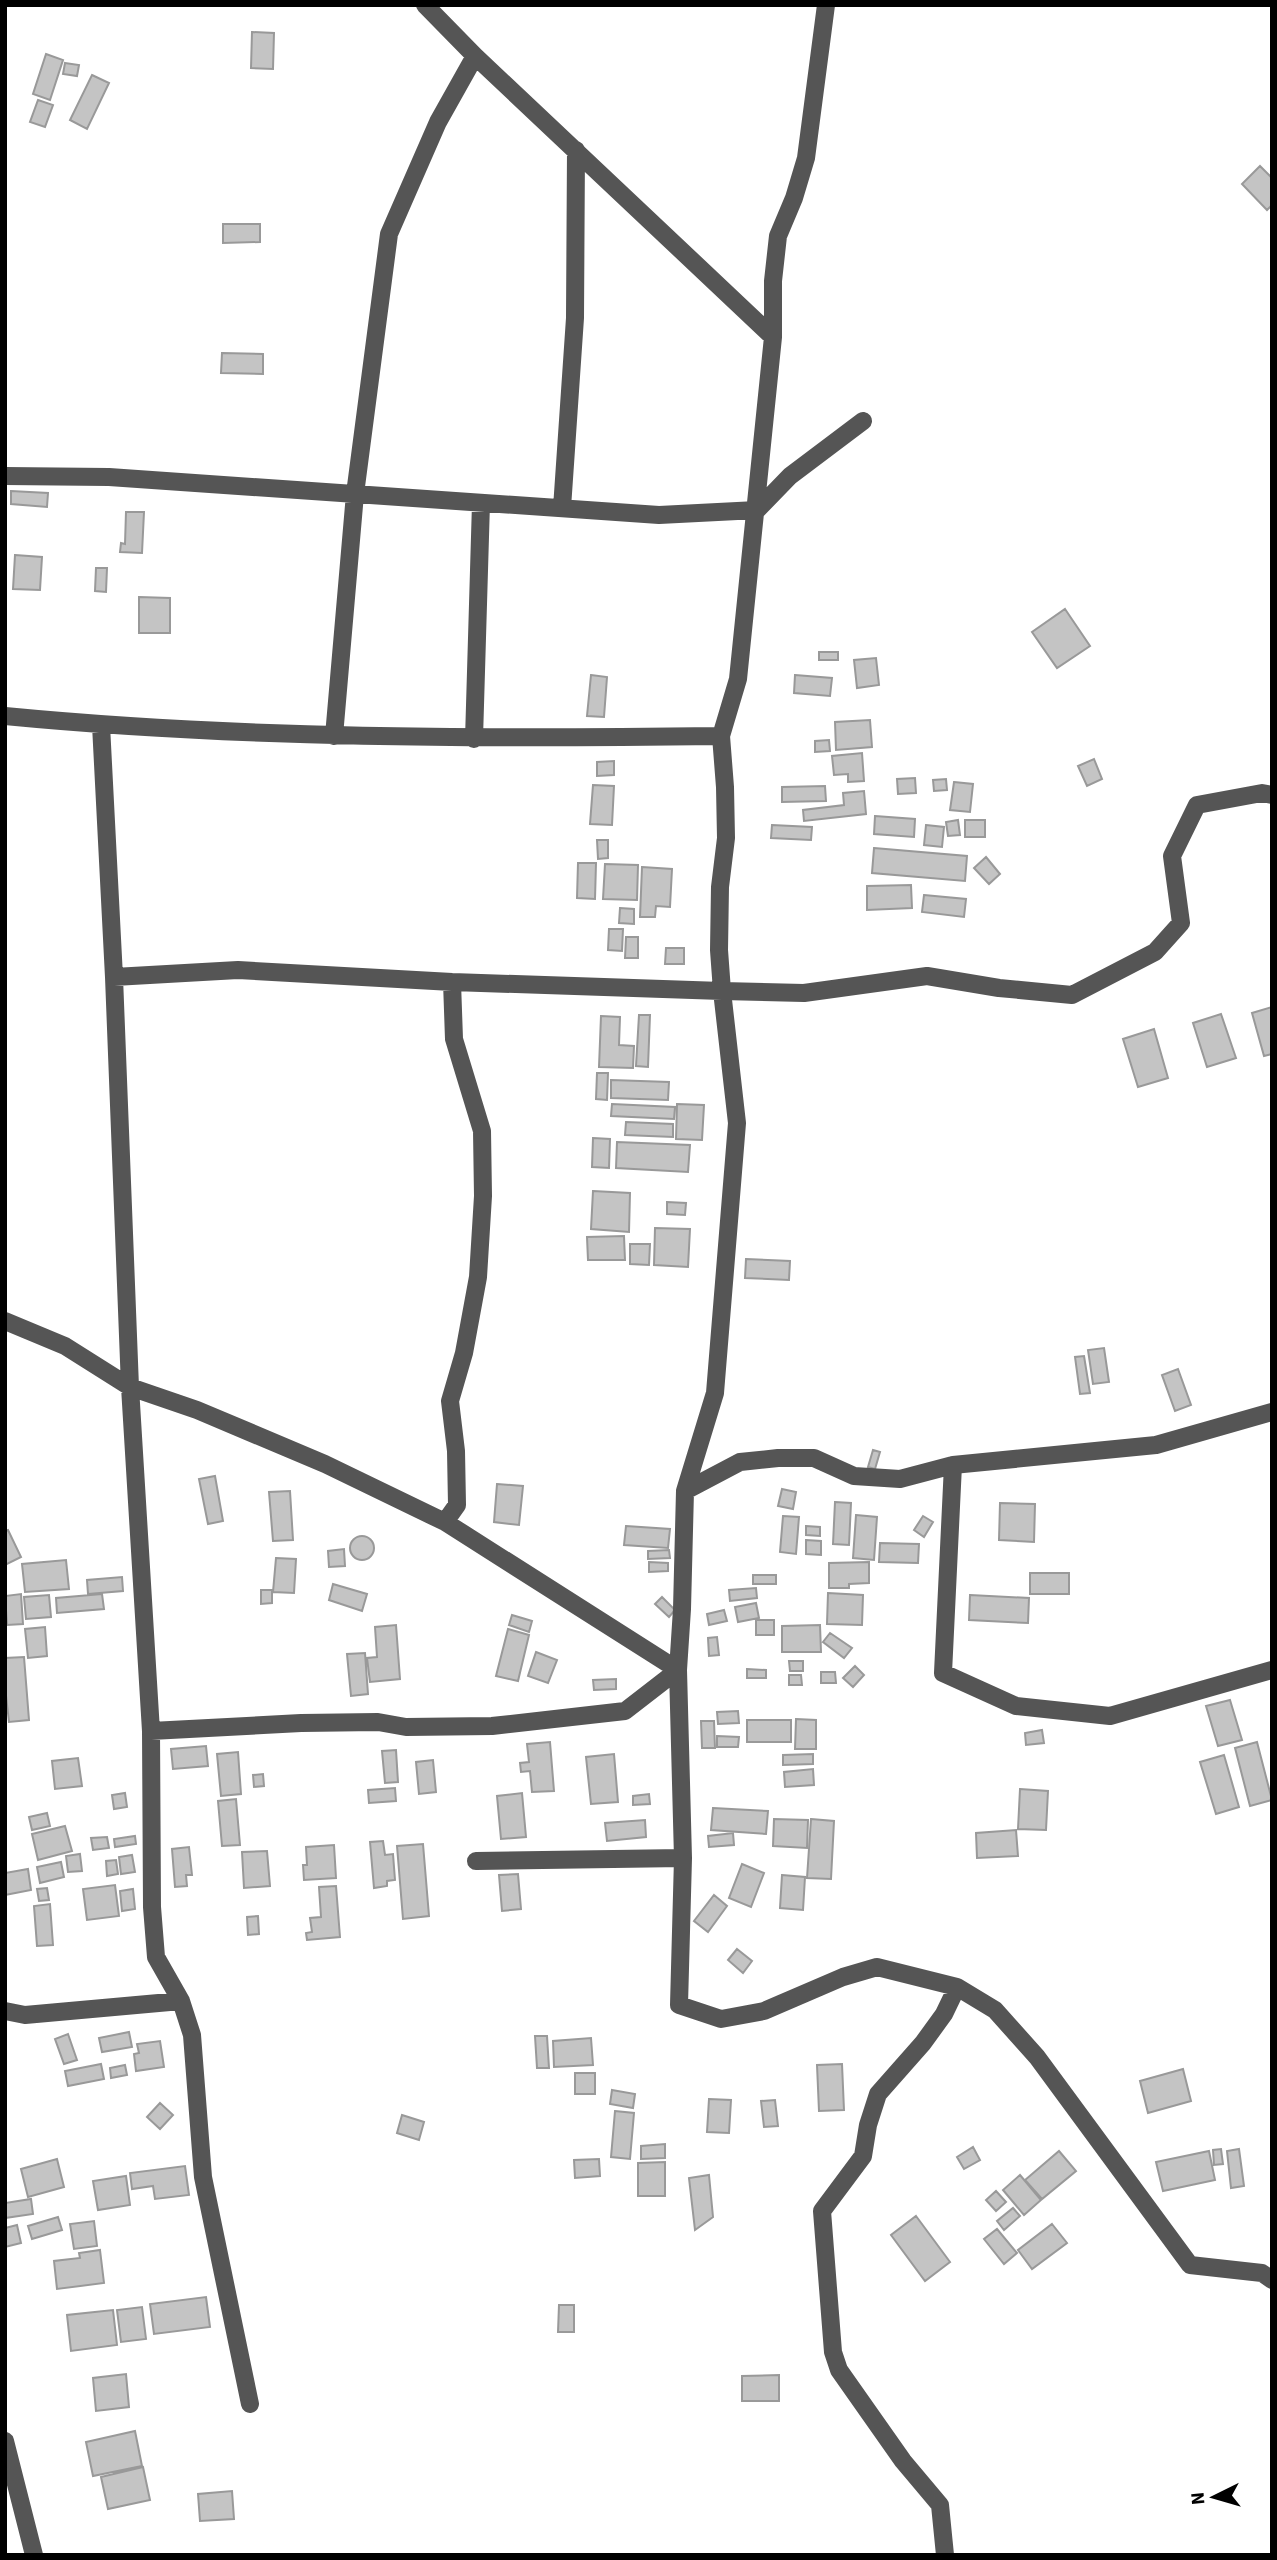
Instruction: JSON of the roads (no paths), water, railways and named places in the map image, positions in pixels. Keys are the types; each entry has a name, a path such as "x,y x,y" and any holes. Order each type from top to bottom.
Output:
{"street":[{"path":"425,5 475,56 773,337"},
{"path":"826,5 806,158 794,198 778,236 773,281 773,337 738,679 721,736 726,838 720,887 719,950 737,1123 715,1393 685,1491 678,1670 683,1858 679,2005 721,2019 764,2011 843,1977 877,1967 957,1986 995,2010 1037,2057 1190,2265 1269,2274"},
{"path":"334,736 355,494 389,234 438,122 475,56"},
{"path":"562,508 575,318 576,150"},
{"path":"5,476 109,477 659,515 757,510 790,476 863,421"},
{"path":"474,739 481,503"},
{"path":"5,716 101,725 334,736 474,739 721,736"},
{"path":"101,725 130,1387 151,1731 152,1907 156,1957 181,2001 192,2035 203,2177 250,2404"},
{"path":"114,977 238,970 452,982 804,993 927,976 999,988 1072,995 1155,952 1181,923 1172,856 1197,805 1262,793 1272,795"},
{"path":"445,1522 457,1505 456,1451 450,1401 464,1353 478,1277 484,1196 482,1131 453,1039 452,982"},
{"path":"5,1321 65,1346 130,1387 197,1410 325,1464 445,1522 678,1670"},
{"path":"685,1491 740,1462 814,1458 854,1476 900,1479 953,1465 1156,1445 1272,1412"},
{"path":"953,1465 943,1673 1016,1706 1110,1716 1272,1670"},
{"path":"151,1731 300,1723 378,1722 406,1727 492,1726 625,1711 678,1670"},
{"path":"476,1861 683,1858"},
{"path":"945,2555 940,2505 903,2461 839,2370 833,2352 822,2211 863,2156 868,2124 878,2094 923,2043 944,2014 957,1986"},
{"path":"5,2011 25,2015 181,2001"},
{"path":"5,2441 34,2555"}]}
